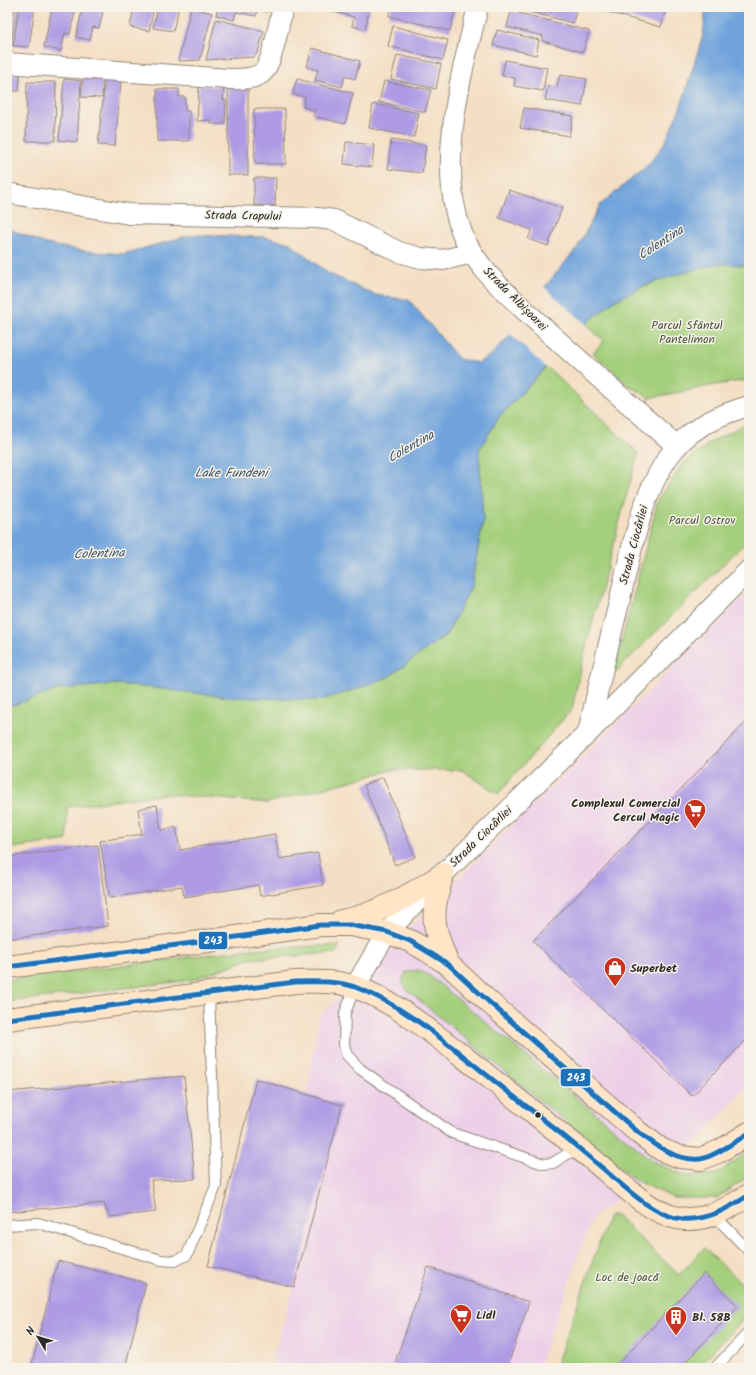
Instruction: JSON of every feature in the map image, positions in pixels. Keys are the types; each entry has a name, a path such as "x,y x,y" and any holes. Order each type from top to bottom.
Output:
{"main road":[{"path":"7,967 208,942 346,920 380,909 412,894 443,874"},
{"path":"443,874 436,896 434,911 435,926 439,944 448,964"},
{"path":"320,925 350,925 388,932 410,941 448,964 489,1002 639,1132 662,1150 680,1157 701,1159 720,1151 749,1133"},
{"path":"7,1020 295,982 335,983 355,987 372,994 393,1006 433,1033 652,1207 670,1216 690,1219 714,1215 749,1195"}],"street":[{"path":"7,63 229,79 251,78 263,72 271,58 283,7"},
{"name":"Strada Albișoarei","path":"478,7 460,77 454,118 452,187 456,211 462,232 472,253 501,287 602,381 677,446"},
{"name":"Strada Crapului","path":"7,193 129,214 318,218 334,220 399,252 421,258 443,260 472,253"},
{"name":"Strada Ciocârliei","path":"588,733 633,545 647,496 658,474 677,446 692,432 705,422 732,410 749,406"},
{"name":"Strada Ciocârliei","path":"355,987 388,932 443,874 588,733 749,570"}],"lane":[{"path":"355,987 345,1013 344,1045 347,1055 360,1069 452,1133 544,1164 553,1163 577,1148"},
{"path":"7,1225 38,1223 161,1260 175,1261 187,1255 216,1186 209,993"},
{"path":"714,1215 749,1251"},
{"path":"715,1368 749,1332"}],"shaded area":[{"path":"749,592 749,1085 695,1142 592,1218 538,1368 270,1368 294,1287 342,1105 307,1094 319,1017"}],"green space":[{"name":"Parcul Sfântul Pantelimon","path":"716,264 749,265 749,380 650,398 628,385 593,353 604,341 586,324 608,306 627,294 651,283"},
{"path":"547,367 638,453 586,646 572,709 498,794 462,770 392,770 267,803 166,794 67,807 67,840 7,849 7,707 60,689 118,684 230,697 321,700 357,689 390,676 447,634 471,587 483,521 479,450 499,417"},
{"name":"Parcul Ostrov","path":"749,422 749,539 613,675 658,500 683,464 711,442"},
{"path":"340,945 336,953 249,959 192,980 7,1002 7,980 249,949"},
{"path":"418,970 430,976 653,1161 686,1176 717,1174 749,1151 749,1176 717,1198 674,1198 635,1180 406,989 402,980 406,972"},
{"name":"Loc de joacă","path":"611,1215 617,1216 679,1275 704,1248 749,1290 749,1313 697,1368 555,1368 608,1218"}],"water":[{"name":"Lake Fundeni","path":"706,7 749,7 749,265 716,264 686,272 645,285 614,301 586,324 499,417 479,450 483,521 471,587 447,634 390,676 357,689 321,700 230,697 118,684 60,689 7,707 7,228 46,244 85,251 123,254 191,235 265,237 290,243 328,273 375,295 409,300 459,359 478,363 491,355 514,331 544,288 577,248 600,205 648,165 665,143 682,103 703,35"}],"pier":[{"path":"543,286 587,325 548,369 509,333"}],"building":[{"path":"7,7 16,7 11,46 7,46"},
{"path":"19,7 35,7 29,47 13,46"},
{"path":"52,7 76,7 70,34 65,33 61,51 44,47"},
{"path":"83,7 104,7 99,28 93,27 90,40 76,37"},
{"path":"134,7 154,7 149,31 130,27"},
{"path":"158,7 179,7 173,31 153,28"},
{"path":"218,7 269,7 267,12 258,10 256,16 236,12 234,20 216,15"},
{"path":"315,7 370,7 365,29 352,26 354,17"},
{"path":"391,7 456,7 450,31 389,16"},
{"path":"511,7 577,7 573,23"},
{"path":"601,7 649,7 665,12 661,27 600,10"},
{"path":"191,8 212,13 200,60 178,61"},
{"path":"511,11 589,31 583,52 542,41 543,36 507,27"},
{"path":"216,19 264,31 258,52 254,57 206,60"},
{"path":"393,26 448,40 443,60 388,46"},
{"path":"497,30 539,40 536,55 493,45"},
{"path":"312,48 360,61 355,79 345,76 342,87 315,80 318,70 307,67"},
{"path":"397,55 441,64 436,89 391,79"},
{"path":"505,60 547,68 543,91 514,86 515,78 502,76"},
{"path":"7,73 20,74 19,91 7,91"},
{"path":"560,75 587,79 582,106 545,100 548,86 557,87"},
{"path":"83,76 103,77 102,98 81,97"},
{"path":"64,79 81,81 77,142 59,140"},
{"path":"297,79 353,93 345,124 313,116 315,110 303,107 305,97 293,94"},
{"path":"105,80 121,81 115,146 98,145"},
{"path":"384,81 431,90 425,112 379,102"},
{"path":"27,82 56,82 55,141 26,141"},
{"path":"228,85 248,85 248,175 228,175"},
{"path":"199,86 224,86 223,100 226,100 225,124 211,124 211,120 197,121"},
{"path":"157,89 179,89 179,97 185,97 185,111 189,111 189,141 157,141"},
{"path":"373,104 419,113 414,137 369,128"},
{"path":"524,108 573,116 569,136 520,128"},
{"path":"254,109 285,109 286,164 255,164"},
{"path":"391,140 426,145 422,173 388,169"},
{"path":"346,142 374,145 372,167 344,164"},
{"path":"254,178 276,178 275,206 254,205"},
{"path":"509,190 562,208 548,246 528,239 532,230 499,218"},
{"name":"Complexul Comercial Cercul Magic","path":"749,719 749,1037 692,1096 533,941"},
{"path":"383,777 415,857 395,865 364,785"},
{"path":"157,805 161,830 176,827 180,850 275,834 279,859 318,853 323,885 260,896 258,885 184,897 182,886 110,898 100,841 142,834 138,809"},
{"path":"98,845 108,926 7,939 7,857"},
{"path":"184,1076 195,1179 151,1180 156,1212 109,1217 104,1203 7,1212 7,1092"},
{"path":"256,1079 342,1105 294,1287 208,1266"},
{"path":"58,1261 146,1283 125,1368 31,1368"},
{"name":"Lidl","path":"428,1267 529,1302 507,1368 393,1368"},
{"name":"Bl. 58B","path":"704,1273 738,1306 680,1368 614,1368"}],"transit line":[{"name":"243","path":"7,967 320,925 350,925 387,932 410,941 448,964 489,1002 639,1133 667,1152 683,1158 705,1158 711,1156 749,1133"},
{"name":"243","path":"7,1019 295,982 340,983 355,987 391,1004 425,1026 568,1139 635,1196 658,1211 682,1219 700,1218 726,1209 749,1195"}],"place":[{"name":"Complexul Comercial Cercul Magic","path":"695,830"},
{"name":"Superbet","path":"615,988"},
{"name":"Lidl","path":"461,1334"},
{"name":"Bl. 58B","path":"676,1336"}],"water label":[{"name":"Colentina","path":"661,243"},
{"name":"Colentina","path":"411,447"},
{"name":"Colentina","path":"99,554"}]}
